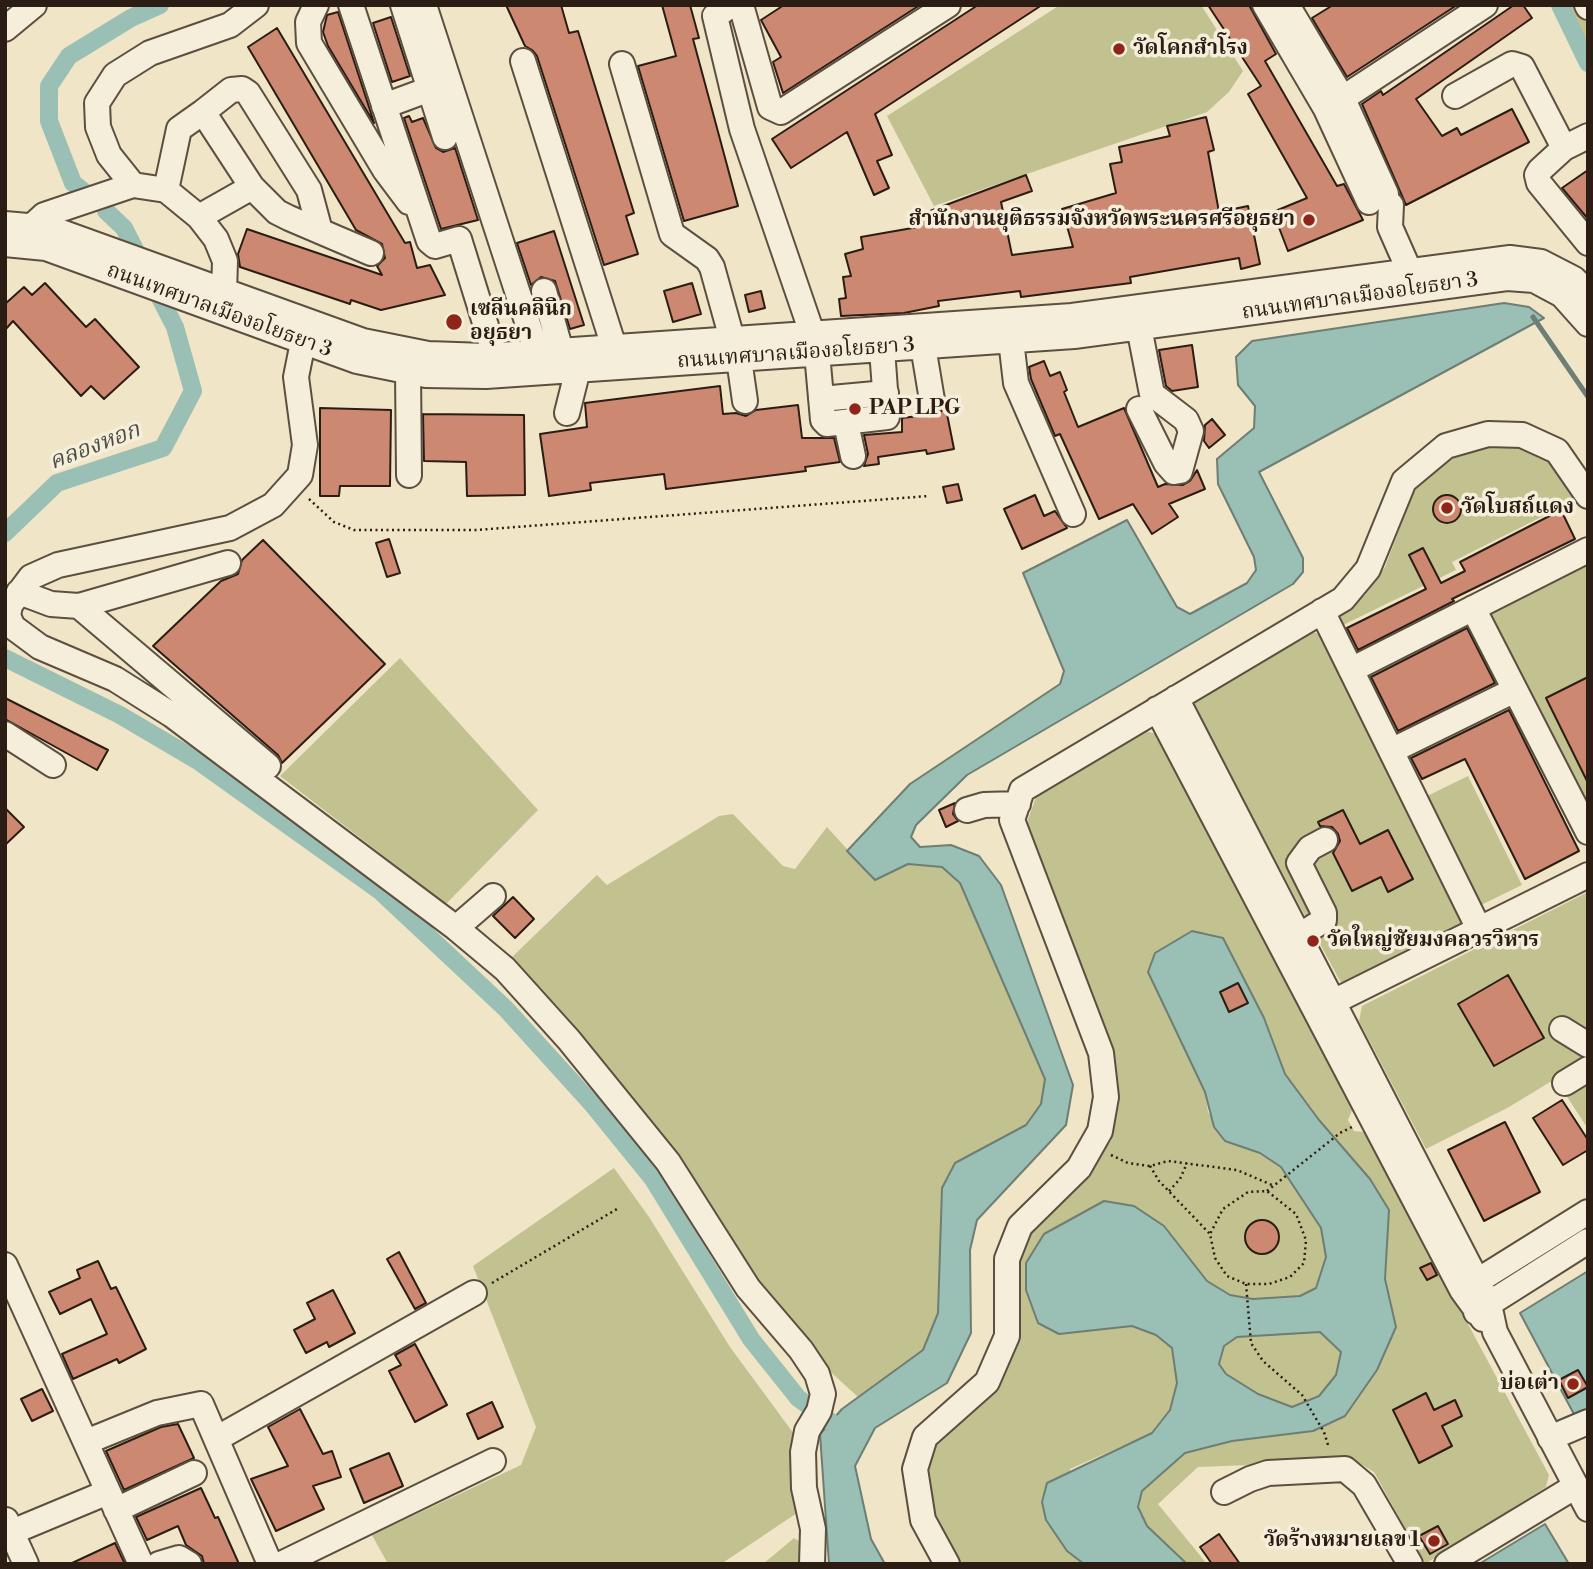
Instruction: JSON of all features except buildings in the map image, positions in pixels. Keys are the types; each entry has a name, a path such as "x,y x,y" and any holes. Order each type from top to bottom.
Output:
{"street":[{"path":"5,29 34,5"},
{"path":"133,185 109,155 98,127 97,103 115,75 150,53 230,25 256,5"},
{"path":"316,5 308,22 309,43 385,170 421,217"},
{"path":"351,5 429,241 435,246 496,227"},
{"path":"403,5 445,137"},
{"path":"424,5 496,227 559,357"},
{"path":"882,349 887,418 825,423 821,399 822,343 742,129 715,16 740,6 770,107 774,112 781,112 948,5"},
{"path":"1334,104 1485,5"},
{"path":"1287,11 1310,62 1334,104 1409,270"},
{"path":"523,61 614,347"},
{"path":"622,64 672,234 712,267 735,349 745,401"},
{"path":"1455,96 1517,64 1522,67 1564,148"},
{"path":"166,190 179,129 231,90 242,89 248,93 309,190 320,231"},
{"path":"384,106 430,89"},
{"path":"210,107 252,187 277,212 371,253"},
{"path":"210,107 289,218"},
{"path":"1588,136 1564,148 1537,175 1539,183 1588,243"},
{"path":"11,225 133,185 166,190 199,217 216,239 225,261 219,291"},
{"path":"199,217 252,187"},
{"name":"ถนนเทศบาลเมืองอโยธยา 3","path":"11,225 46,248 236,318 357,361 408,371 486,376 559,357 614,347 735,349"},
{"name":"ถนนเทศบาลเมืองอโยธยา 3","path":"11,225 50,228 363,341 428,354 559,357 822,343 1072,316 1510,258 1541,262 1574,279 1588,293"},
{"path":"458,239 495,355"},
{"name":"ถนนเทศบาลเมืองอโยธยา 3","path":"822,343 882,349 1011,340 1139,327 1507,278 1534,281 1562,295 1588,324"},
{"path":"544,290 559,357 567,413"},
{"path":"1139,327 1150,388 1154,397 1186,420 1191,431 1186,447 1158,448 1139,409"},
{"path":"1011,340 1016,383 1073,514"},
{"path":"303,342 296,377 305,445 300,475 273,505 230,528 58,565 30,577 10,606 8,616 13,626 40,647 115,679 172,715 456,928 505,969 551,1020 668,1162 748,1288 801,1350 817,1374 823,1394 803,1452 804,1488 813,1530 812,1564"},
{"path":"923,346 932,400"},
{"path":"408,371 409,475"},
{"path":"821,399 886,393"},
{"path":"846,423 853,456"},
{"path":"947,1564 923,1520 915,1469 925,1437 987,1382 1007,1336 1007,1259 1020,1226 1079,1168 1100,1131 1107,1097 1101,1054 1012,820 1022,790 1343,599 1368,569 1404,481 1446,446 1488,434 1522,435 1557,452 1588,496"},
{"path":"1351,670 1588,550"},
{"path":"19,592 51,604 79,606 228,563"},
{"path":"79,606 268,766"},
{"path":"1473,608 1588,832"},
{"path":"1322,611 1479,929"},
{"path":"1391,751 1515,690"},
{"path":"1166,703 1299,936 1324,1006"},
{"path":"1166,703 1588,1509"},
{"path":"5,734 53,765"},
{"path":"967,810 984,805 1018,804"},
{"path":"1299,936 1324,920 1324,913 1299,863 1310,848 1325,840"},
{"path":"1324,1006 1588,875"},
{"path":"456,928 493,896"},
{"path":"1562,1029 1588,1045"},
{"path":"1565,1083 1588,1069"},
{"path":"1469,1286 1588,1212"},
{"path":"1482,1308 1588,1241"},
{"path":"5,1265 141,1564"},
{"path":"216,1439 474,1293"},
{"path":"86,1442 157,1413 201,1404 270,1564"},
{"path":"1550,1438 1588,1422"},
{"path":"281,1564 493,1461"},
{"path":"1224,1492 1250,1479 1268,1474 1345,1469 1364,1485 1410,1564"},
{"path":"26,1564 8,1525 112,1501 194,1472"},
{"path":"1447,1564 1576,1486"},
{"path":"159,1564 179,1558 189,1564"}],"path":[{"path":"293,485 334,522 354,530 476,530 929,496"},
{"path":"1268,1191 1272,1185 1340,1133"},
{"path":"1092,1146 1128,1163 1150,1166 1168,1161 1237,1170 1272,1185"},
{"path":"1169,1191 1180,1179 1187,1163"},
{"path":"1150,1166 1169,1191 1210,1234 1215,1258 1227,1276 1246,1284 1269,1284 1290,1277 1304,1263 1306,1240 1296,1213 1268,1191 1248,1192 1223,1209 1210,1234"},
{"path":"474,1293 617,1209"},
{"path":"1246,1284 1251,1342 1263,1361 1302,1395 1324,1433"}],"green space":[{"path":"1060,5 1201,5 1243,71 1229,92 1207,112 934,206 887,116"},
{"path":"1568,5 1588,5 1588,48"},
{"path":"1500,444 1526,449 1553,462 1579,498 1452,562 1456,570 1339,627 1342,611 1365,595 1385,567 1414,491 1438,467 1467,451"},
{"path":"1588,562 1588,811 1488,619 1491,610"},
{"path":"1311,631 1321,635 1463,916 1461,927 1346,986 1340,981 1194,709 1196,698"},
{"path":"400,658 538,810 446,904 280,776"},
{"path":"1146,731 1156,734 1353,1108 1348,1120 1354,1131 1365,1132 1549,1475 1546,1487 1425,1564 1374,1472 1356,1461 1198,1467 1158,1504 1207,1564 1187,1564 1147,1526 1138,1507 1142,1491 1184,1453 1232,1441 1313,1431 1396,1327 1385,1279 1389,1210 1370,1179 1319,1120 1285,1074 1264,1018 1205,1092 1208,1112 1225,1141 1260,1153 1281,1167 1321,1228 1326,1257 1316,1288 1301,1296 1253,1299 1230,1295 1207,1281 1164,1226 1059,1334 1132,1326 1156,1335 1172,1348 1177,1383 1170,1410 1152,1433 1070,1469 1067,1551 1084,1564 959,1564 932,1516 926,1473 932,1443 992,1386 1013,1262 1026,1231 1085,1175 1111,1141 1119,1104 1116,1065 1026,825 1036,797"},
{"path":"1468,776 1522,885 1481,905 1427,796"},
{"path":"733,814 783,866 795,869 827,827 875,880 908,864 942,867 960,883 1045,1079 1041,1104 1026,1125 955,1163 942,1188 938,1313 923,1350 858,1397 811,1354 509,960 597,875 607,885 719,816"},
{"path":"1588,892 1588,1059 1509,1107 1426,1149 1359,1021 1362,1006"},
{"path":"1588,1081 1588,1129 1566,1095"},
{"path":"614,1168 649,1217 730,1347 794,1434 797,1513 721,1564 388,1564 372,1535 521,1465 536,1427 473,1266"},
{"path":"1320,1332 1341,1352 1336,1375 1319,1395 1293,1407 1258,1394 1226,1374 1219,1364 1224,1346 1237,1337"},
{"path":"794,1538 800,1542 803,1564 763,1564"}],"water":[{"path":"1504,303 1529,307 1544,318 1259,472 1303,558 1303,572 1293,584 967,775 916,825 911,837 920,847 951,845 979,856 1001,885 1073,1085 1066,1125 977,1220 970,1250 971,1333 947,1383 875,1428 855,1466 871,1539 885,1564 829,1564 820,1434 842,1409 923,1350 938,1313 942,1188 955,1163 1026,1125 1041,1104 1045,1079 960,883 942,867 908,864 875,880 847,851 910,784 1060,684 1064,671 1023,573 1127,520 1177,607 1190,614 1247,583 1256,570 1254,557 1218,484 1217,459 1254,428 1255,406 1238,385 1236,357 1252,341"},
{"path":"1192,931 1223,938 1264,1018 1285,1074 1319,1120 1370,1179 1389,1210 1385,1279 1396,1327 1377,1370 1345,1416 1313,1431 1232,1441 1185,1453 1142,1491 1138,1507 1147,1526 1187,1564 1084,1564 1067,1551 1046,1520 1042,1502 1047,1483 1152,1433 1170,1410 1177,1383 1172,1348 1156,1335 1132,1326 1059,1334 1038,1323 1026,1290 1026,1263 1044,1234 1104,1201 1134,1206 1164,1226 1207,1281 1230,1295 1253,1299 1300,1296 1316,1288 1326,1257 1321,1228 1281,1167 1260,1153 1225,1141 1214,1127 1205,1092 1148,972 1155,953","holes":["1320,1332 1341,1352 1336,1375 1319,1396 1292,1407 1258,1394 1226,1374 1219,1364 1224,1346 1237,1337"]},
{"path":"1588,1271 1588,1413 1576,1418 1520,1313"},
{"path":"1545,1524 1569,1564 1479,1564"}],"waterway":[{"name":"คลองหอก","path":"84,192 73,183 49,121 49,86 69,56 131,18 160,5"},
{"path":"1560,5 1588,63"},
{"name":"คลองหอก","path":"5,533 57,483 163,448 193,391 175,327 124,228 106,211"},
{"path":"1533,317 1588,397"},
{"path":"5,658 120,715 198,761 380,891 506,1009 593,1105 653,1179 751,1339 798,1398 846,1433"}],"place":[{"name":"วัดโคกสำโรง","path":"1119,49"},
{"name":"สำนักงานยุติธรรมจังหวัดพระนครศรีอยุธยา","path":"1309,220"},
{"name":"เซลีนคลินิก อยุธยา","path":"454,322"},
{"name":"PAP LPG","path":"855,409"},
{"name":"วัดโบสถ์แดง","path":"1447,508"},
{"name":"วัดใหญ่ชัยมงคลวรวิหาร","path":"1313,941"},
{"name":"บ่อเต่า","path":"1573,1384"},
{"name":"วัดร้างหมายเลข 1","path":"1434,1541"}]}
